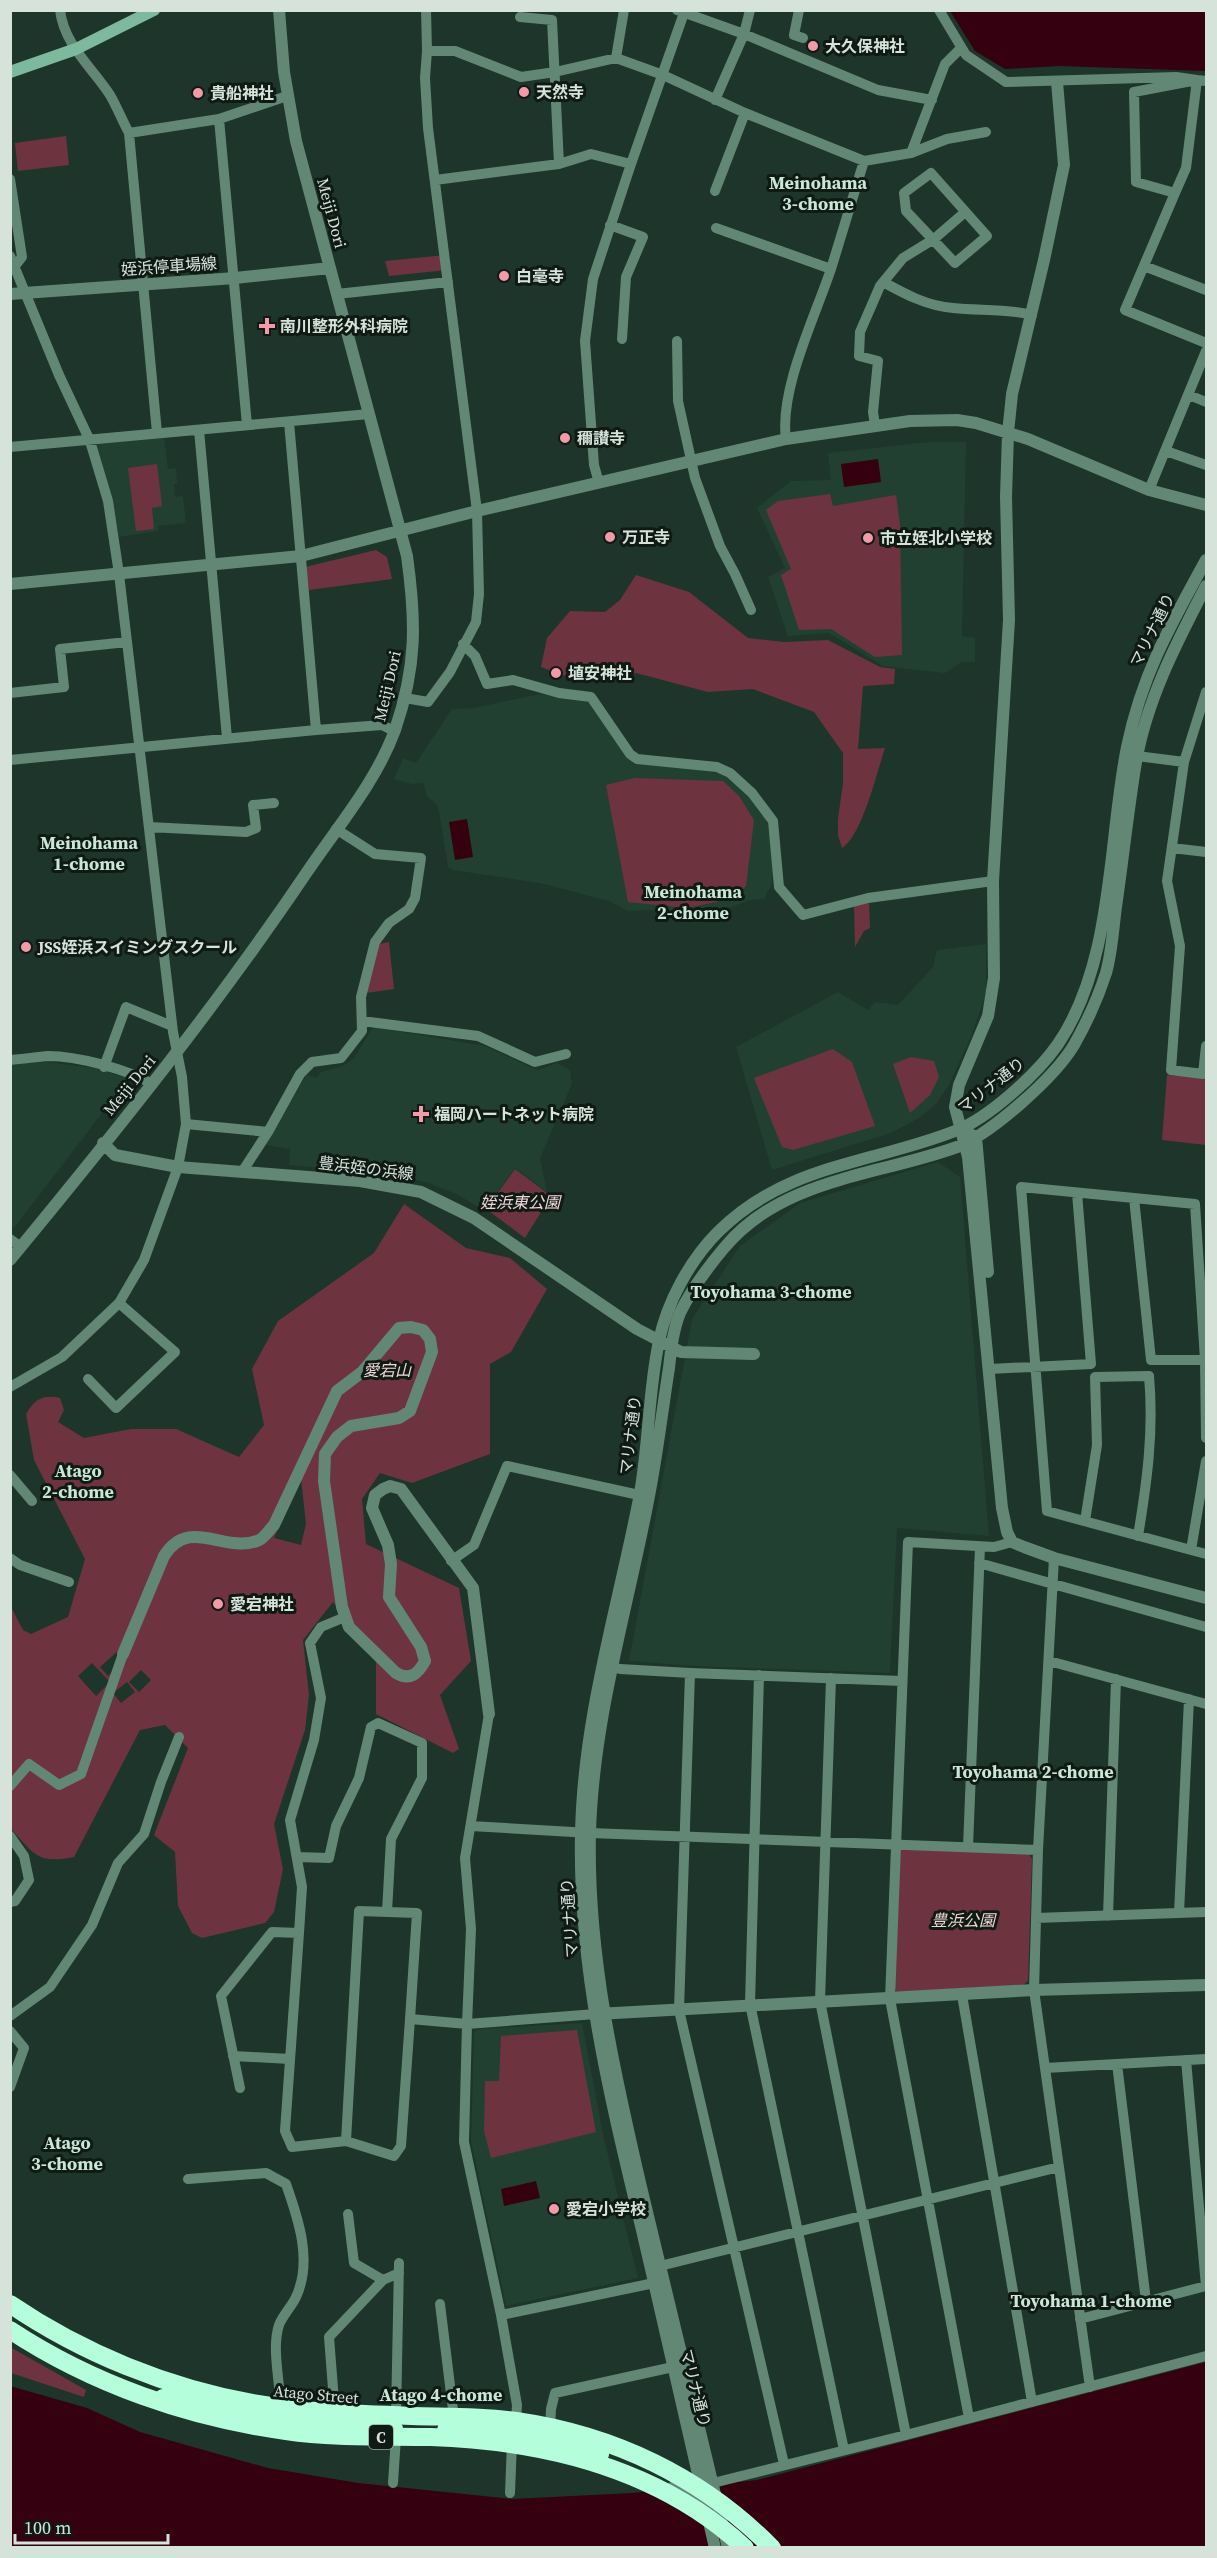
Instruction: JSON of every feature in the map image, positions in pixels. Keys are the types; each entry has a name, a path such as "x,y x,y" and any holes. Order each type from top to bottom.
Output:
{"highway":[{"name":"C","path":"10,2303 71,2341 112,2360 193,2389 282,2407 516,2421 575,2432 602,2440 664,2466 701,2488 734,2513 772,2547"},
{"name":"C","path":"10,2332 106,2381 163,2403 219,2419 296,2432 482,2440 566,2454 624,2473 674,2496 745,2547"},
{"name":"C","path":"144,2396 198,2402 285,2420 347,2426 515,2433 569,2443 623,2461 657,2476 719,2515 754,2547"}],"main road":[{"path":"10,72 76,49 152,11"}],"street":[{"path":"60,10 61,22 69,39 109,94 129,133 157,433"},
{"name":"Meiji Dori","path":"10,1260 176,1054 253,952 364,790 394,731 405,698 412,661 415,621 407,556 296,141 287,96 279,10"},
{"path":"405,698 428,702 450,672 476,622 479,594 477,511 435,180 425,78 426,10"},
{"path":"616,58 624,10"},
{"path":"715,100 744,34 750,10"},
{"path":"799,10 794,35 803,38"},
{"path":"939,10 966,55 1006,82 1176,77 1202,80"},
{"path":"599,483 594,465 585,341 593,279 663,75 682,11 744,34 878,90 932,100"},
{"path":"520,17 552,20 560,164"},
{"path":"911,153 945,64 961,48"},
{"path":"427,51 455,51 521,77 616,58 663,75 745,114 864,161 911,153 947,139 986,132"},
{"path":"1175,194 1136,182 1134,92 1202,80"},
{"path":"1202,80 1186,168 1125,310 1206,343"},
{"path":"1057,82 1064,165 1032,315 1012,394 1008,432 1005,497 1009,620 993,881 994,978 988,1016 959,1085 955,1107 962,1129 963,1145 968,1157 1011,1528 1017,1536 1053,1549 1206,1593"},
{"path":"129,133 219,119 287,96"},
{"path":"716,191 745,114"},
{"path":"219,119 248,425"},
{"path":"435,180 560,164 591,154 631,164"},
{"path":"786,439 784,426 787,395 831,269 864,161"},
{"path":"931,173 964,213 987,236 955,263 906,211 904,193 931,173"},
{"path":"10,179 22,257 15,266"},
{"path":"874,425 873,412 878,361 859,356 860,332 883,282 903,258 934,239 964,213"},
{"path":"610,225 643,237 626,277 622,339"},
{"path":"716,228 831,269"},
{"path":"10,255 59,375 90,441 108,501 140,746 172,1026 182,1077 186,1124 178,1167 144,1260 119,1303 62,1357 10,1387"},
{"path":"1144,266 1206,290"},
{"name":"姪浜停車場線","path":"10,294 235,278 330,268"},
{"path":"337,294 448,282"},
{"path":"883,282 918,300 951,308 1018,311 1032,315"},
{"path":"677,341 678,401 695,478 720,546 751,610"},
{"path":"1149,490 1206,351"},
{"path":"1189,395 1206,402"},
{"path":"10,447 369,414"},
{"path":"10,584 301,556 477,511 786,439 874,425 957,420 976,423 1028,439 1149,490 1206,506"},
{"path":"289,422 316,730"},
{"path":"199,430 227,738"},
{"path":"1166,451 1206,465"},
{"name":"マリナ通り","path":"715,2547 707,2491 655,2267 607,2086 600,2013 583,1926 587,1746 649,1500 679,1316 702,1277 728,1243 761,1214 791,1196 823,1184 963,1145 1021,1103 1070,1052 1091,1013 1107,969 1140,694 1152,661 1206,560"},
{"name":"マリナ通り","path":"606,1666 639,1495 658,1341 668,1312 688,1271 717,1233 753,1203 784,1184 819,1171 962,1129 1009,1096 1037,1070 1059,1043 1078,1007 1096,952 1132,753 1177,642 1206,586"},
{"path":"10,693 64,687 60,649 127,642"},
{"path":"463,644 475,656 487,684 513,680 559,693 591,697 630,754 637,759 717,767 730,773 752,793 773,821 779,887 804,915 868,898 993,881"},
{"path":"1205,700 1184,762 1167,881 1180,946 1171,1070 1203,1074 1206,1046"},
{"path":"10,760 382,725 394,731"},
{"path":"1132,753 1184,762"},
{"path":"149,827 246,832 256,828 253,806 274,803"},
{"path":"242,1172 268,1132 300,1074 312,1062 341,1058 362,1031 361,997 375,942 389,923 409,909 415,898 421,858 375,854 336,829"},
{"path":"1172,848 1206,852"},
{"path":"104,1067 126,1007 172,1026"},
{"path":"362,1021 478,1036 535,1062 566,1054"},
{"path":"10,1060 50,1056 139,1076 152,1084"},
{"path":"186,1124 268,1132"},
{"path":"962,1129 975,1137 1002,1508 1007,1532 1012,1542"},
{"name":"豊浜姪の浜線","path":"103,1143 116,1155 178,1167 383,1184 432,1197 474,1218 658,1341 672,1348 681,1352 754,1354"},
{"path":"1206,1438 1206,1360 1195,1204 1021,1187 1047,1511 1206,1554"},
{"path":"993,1369 1091,1364 1077,1192"},
{"path":"1134,1198 1151,1360 1206,1360"},
{"path":"10,1239 21,1247"},
{"path":"88,1379 116,1408 175,1352 119,1303"},
{"path":"10,1786 29,1764 59,1785 81,1774 123,1654 164,1556 171,1545 185,1537 205,1537 237,1545 260,1541 274,1525 337,1391 362,1372 399,1328 411,1327 423,1330 430,1339 432,1352 410,1411 399,1418 351,1426 338,1437 325,1454 324,1481 345,1617 349,1627 396,1673 404,1678 410,1677 419,1671 424,1661 421,1647 389,1597 391,1564 388,1545 372,1508 375,1495 390,1486 401,1489 451,1561 473,1588 489,1714 465,1858 471,1929 464,2142 501,2315 517,2404 516,2421"},
{"path":"1085,1521 1097,1445 1095,1377 1149,1376 1152,1411 1149,1467 1138,1536"},
{"path":"1191,1550 1206,1461"},
{"path":"451,1561 474,1545 507,1466 639,1495"},
{"path":"10,1475 32,1501"},
{"path":"969,2418 890,1999 908,1542 994,1547 1012,1542 1054,1558 1206,1598"},
{"path":"968,1847 980,1546"},
{"path":"10,1558 20,1565 69,1582"},
{"path":"1054,1558 1038,1850 1034,1990 1090,2387"},
{"path":"979,1563 1206,1627"},
{"path":"345,1617 321,1627 310,1643 321,1698 314,1740 290,1820 302,1887 285,2131 292,2147 346,2141 394,2156 401,2146 417,1912 358,1911 346,2141"},
{"path":"1049,1661 1206,1704"},
{"path":"606,1666 690,1673 902,1681"},
{"path":"690,1673 679,2010 784,2464"},
{"path":"759,1675 750,2004 844,2450"},
{"path":"831,1678 820,2001 906,2435"},
{"path":"1108,1916 1116,1679"},
{"path":"1179,1913 1189,1699"},
{"path":"298,1857 329,1858 336,1826 359,1778 370,1727 378,1723 422,1743 422,1778 391,1839 387,1912"},
{"path":"10,2016 50,1987 92,1925 118,1863 144,1834 179,1737"},
{"path":"471,1826 585,1833 1038,1850"},
{"path":"10,1836 24,1856 29,1880 15,1901 10,1902"},
{"path":"1036,1918 1206,1912"},
{"path":"240,2088 221,1996 272,1932 299,1933"},
{"path":"410,2019 467,2024 750,2004 890,1999 1034,1990 1206,1985"},
{"path":"962,1995 1032,2402"},
{"path":"10,2031 24,2048 10,2088"},
{"path":"233,2056 290,2058"},
{"path":"1045,2067 1206,2060"},
{"path":"1080,2319 1206,2286 1186,2061"},
{"path":"1117,2064 1146,2301"},
{"path":"655,2267 1059,2167"},
{"path":"188,2179 266,2173 286,2184 297,2213 305,2266 297,2296 279,2325 277,2347 280,2409"},
{"path":"348,2214 354,2263 383,2280"},
{"name":"マリナ通り","path":"655,2267 654,2283 673,2367 707,2491 718,2507 728,2547"},
{"path":"335,2414 329,2337 383,2280 399,2268 396,2416"},
{"path":"501,2315 654,2283"},
{"name":"Atago Street","path":"10,2303 60,2334 103,2356 151,2376 205,2392 280,2409 335,2414 516,2421 626,2452 707,2491"},
{"path":"440,2304 454,2418"},
{"path":"10,2332 94,2384 144,2396 199,2414 241,2424 332,2435 512,2442 563,2451 628,2470 684,2493 707,2491 784,2464 906,2435 1206,2356"},
{"path":"550,2429 555,2393 673,2367"},
{"path":"393,2483 396,2438"},
{"path":"510,2493 512,2442"}],"shaded area":[{"path":"950,11 1206,11 1206,71 1059,66 1005,69 975,51"},
{"path":"164,438 168,469 176,468 175,497 183,496 186,523 158,526 158,531 119,537 96,447 98,444"},
{"name":"市立姪北小学校","path":"929,442 966,442 962,636 975,638 975,662 962,662 945,673 883,666 829,633 788,636 768,577 785,568 757,508 791,481 831,480 828,453"},
{"path":"878,459 881,482 844,487 841,464"},
{"path":"540,694 588,700 628,758 730,775 756,802 768,824 773,866 772,884 764,899 679,916 651,910 628,911 609,901 540,883 453,870 448,867 438,806 427,796 423,783 412,784 394,779 403,758 416,763 452,709 474,708"},
{"path":"467,819 473,857 455,860 449,822"},
{"path":"986,944 986,994 971,1037 950,1083 937,1103 919,1118 891,1133 772,1170 736,1047 838,992 868,1010 875,1002 898,1005 933,967 937,950"},
{"name":"福岡ハートネット病院","path":"373,1027 485,1046 537,1070 557,1063 570,1070 572,1084 540,1158 547,1192 515,1168 484,1210 456,1194 429,1183 382,1173 289,1165 290,1149 266,1145 307,1074 316,1078 321,1072 343,1066 354,1058"},
{"path":"47,1062 94,1068 129,1078 14,1228 10,1225 10,1064"},
{"path":"938,1162 960,1177 989,1536 897,1528 890,1673 694,1666 629,1661 692,1319 740,1246 800,1203"},
{"name":"愛宕小学校","path":"582,2023 604,2139 638,2278 506,2306 471,2141 474,2032 479,2029"},
{"path":"536,2181 540,2198 504,2206 501,2189"},
{"path":"1206,2362 1206,2547 11,2547 10,2386 87,2408 140,2432 268,2468 358,2483 512,2499 632,2493 757,2480"}],"green space":[{"path":"66,136 69,165 18,171 15,143"},
{"path":"446,255 447,270 389,276 385,261"},
{"path":"157,464 162,506 152,508 154,529 136,531 128,468"},
{"path":"830,494 833,506 896,495 900,525 902,655 875,657 831,629 799,630 781,575 791,569 766,510 778,501"},
{"path":"376,550 387,557 392,579 309,590 305,567"},
{"path":"636,575 689,592 748,638 784,642 828,640 880,667 895,669 894,684 863,686 858,749 885,748 856,831 842,848 838,835 838,819 843,783 843,753 814,712 753,689 708,692 636,673 584,683 541,667 547,638 570,611 605,612 620,600"},
{"path":"635,778 723,781 739,796 754,820 746,886 734,898 688,908 628,902 606,785"},
{"path":"869,902 870,928 864,931 855,947 854,905"},
{"path":"389,942 394,989 366,993 379,944"},
{"path":"833,1049 852,1062 875,1126 793,1150 782,1147 754,1078"},
{"path":"911,1057 934,1061 939,1077 930,1095 910,1113 893,1064"},
{"path":"1167,1075 1206,1078 1206,1145 1162,1140"},
{"name":"姪浜東公園","path":"515,1169 551,1196 525,1238 486,1209"},
{"name":"愛宕山","path":"404,1204 466,1248 510,1258 547,1289 511,1352 490,1364 490,1454 412,1483 380,1473 362,1499 366,1544 459,1588 471,1661 440,1695 459,1749 453,1753 376,1714 376,1660 333,1602 303,1640 309,1695 305,1730 274,1824 283,1869 274,1912 265,1923 202,1938 192,1933 178,1906 175,1852 154,1835 188,1748 165,1725 140,1730 74,1857 44,1858 32,1851 11,1829 10,1605 23,1630 31,1634 68,1617 85,1559 34,1460 26,1414 36,1401 44,1397 60,1398 64,1410 58,1422 84,1438 131,1429 176,1429 239,1457 264,1425 252,1369 278,1321 374,1253","holes":["301,1479 306,1524 301,1545 274,1538","120,1649 127,1658 108,1676 100,1667","92,1663 110,1682 96,1696 78,1676","141,1670 151,1680 139,1692 129,1682","127,1682 135,1692 121,1703 113,1693"]},
{"name":"豊浜公園","path":"905,1848 1029,1854 1032,1859 1028,1981 1023,1985 897,1992 894,1987 899,1851"},
{"path":"577,2030 596,2132 491,2158 484,2131 485,2081 499,2081 501,2036"},
{"path":"10,2347 86,2390 84,2397 11,2373"}],"place":[{"name":"大久保神社","path":"813,46"},
{"name":"天然寺","path":"524,92"},
{"name":"貴船神社","path":"198,93"},
{"name":"白毫寺","path":"504,276"},
{"name":"南川整形外科病院","path":"267,326"},
{"name":"穪讃寺","path":"565,438"},
{"name":"万正寺","path":"610,537"},
{"name":"市立姪北小学校","path":"868,538"},
{"name":"埴安神社","path":"556,673"},
{"name":"JSS姪浜スイミングスクール","path":"26,947"},
{"name":"福岡ハートネット病院","path":"421,1114"},
{"name":"愛宕神社","path":"218,1604"},
{"name":"愛宕小学校","path":"554,2209"}],"district":[{"name":"Meinohama 3-chome","path":"818,192"},
{"name":"Meinohama 1-chome","path":"89,852"},
{"name":"Meinohama 2-chome","path":"693,901"},
{"name":"Toyohama 3-chome","path":"771,1291"},
{"name":"Atago 2-chome","path":"78,1480"},
{"name":"Toyohama 2-chome","path":"1033,1771"},
{"name":"Atago 3-chome","path":"67,2152"},
{"name":"Toyohama 1-chome","path":"1091,2300"},
{"name":"Atago 4-chome","path":"441,2394"}]}
